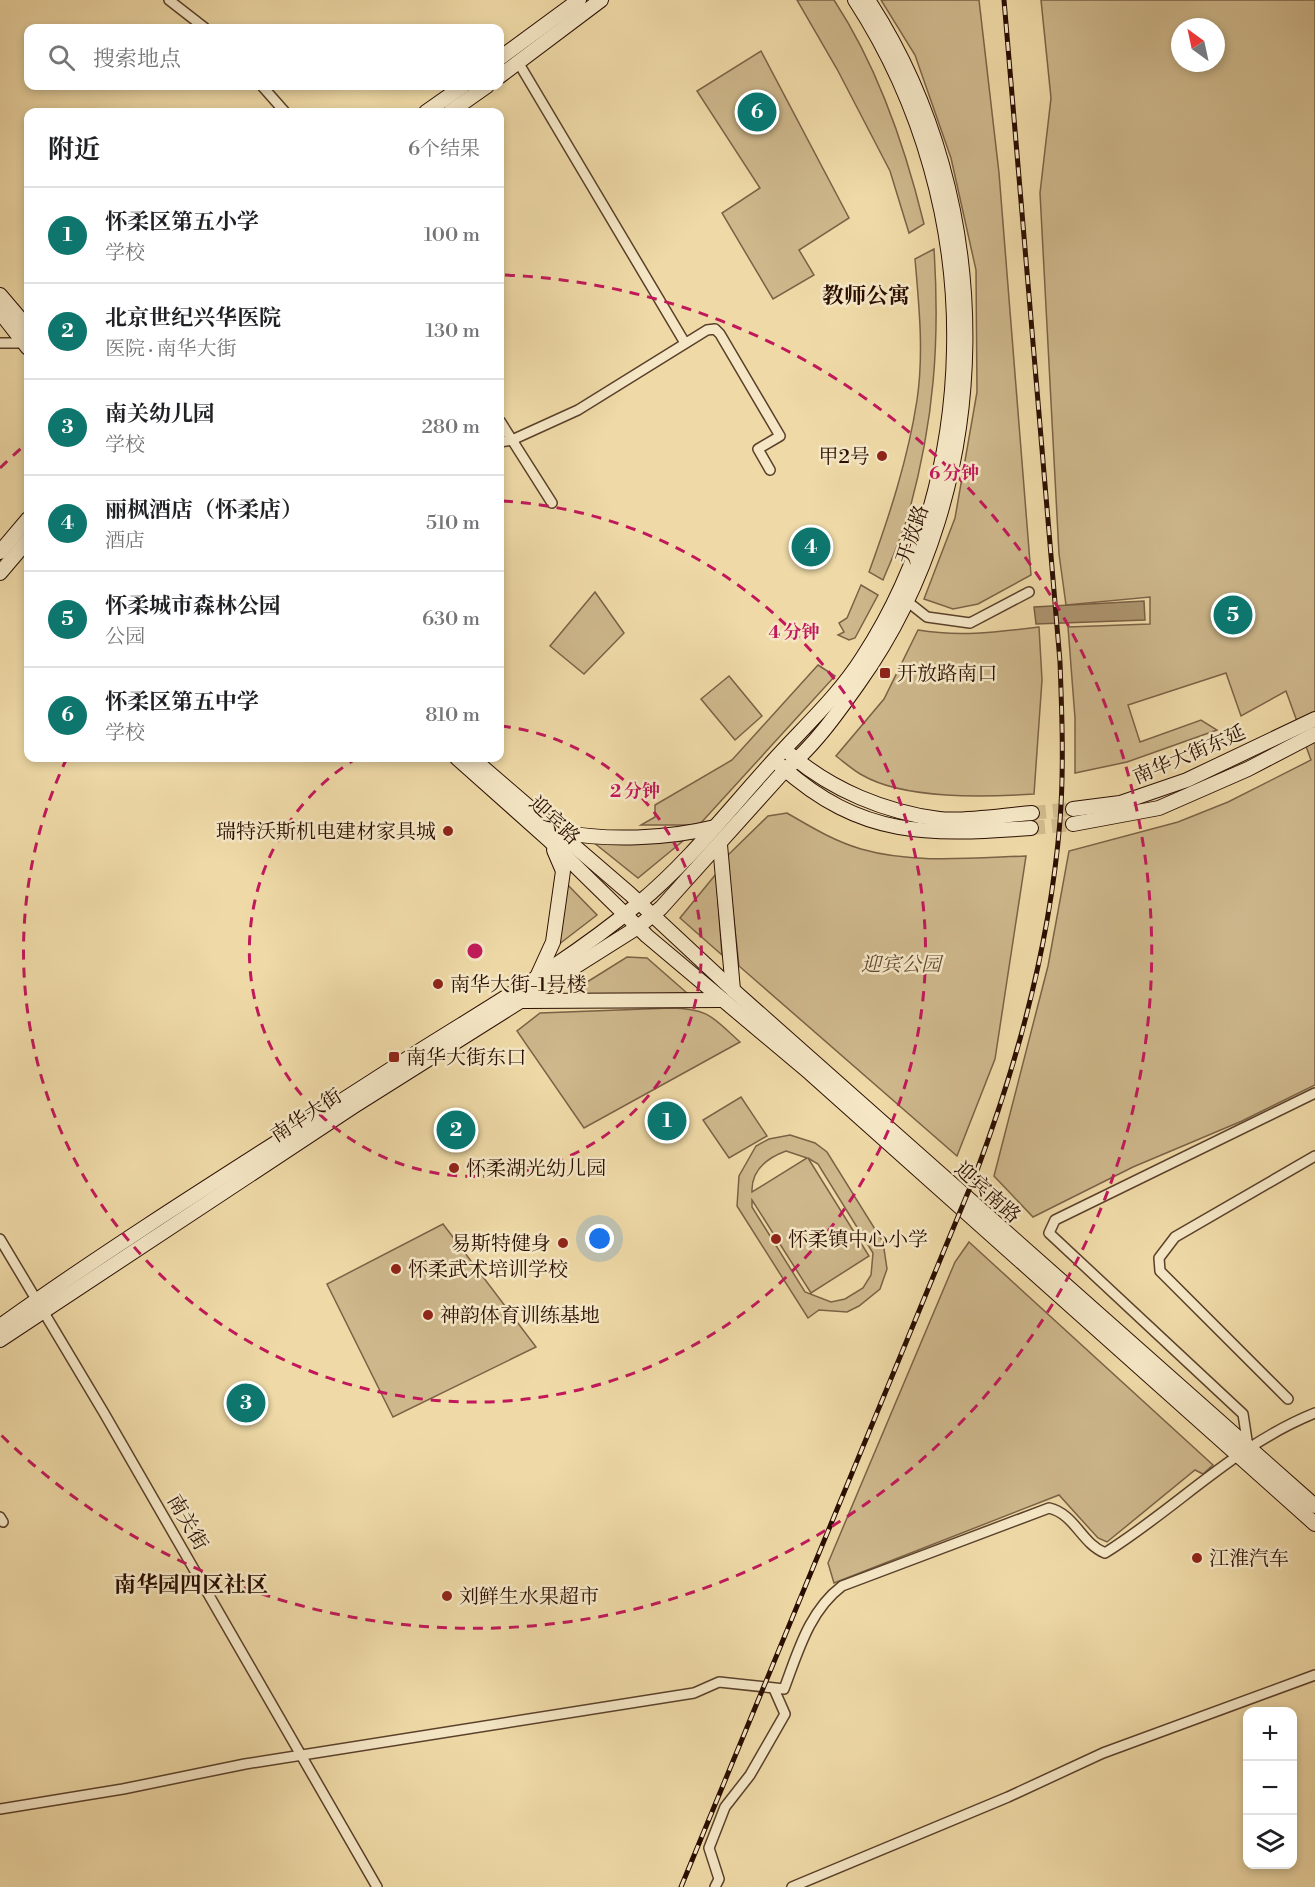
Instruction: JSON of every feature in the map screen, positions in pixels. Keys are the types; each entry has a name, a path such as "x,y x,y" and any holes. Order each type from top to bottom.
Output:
{"main road":[{"path":"504,55 579,0"},
{"path":"504,73 601,0"},
{"name":"开放路","path":"625,914 717,826 822,709 862,659 898,597 924,529 943,460 953,392 955,320 950,261 940,202 921,136 899,81 873,28 855,0"},
{"name":"开放路","path":"638,927 652,916 720,845 785,770 797,760 834,718 873,664 908,602 935,532 954,463 964,393 966,320 951,200 932,133 910,76 883,22 868,0"},
{"path":"432,108 457,90"},
{"path":"456,108 481,90"},
{"path":"0,295 24,323"},
{"path":"0,312 24,342"},
{"path":"0,552 24,524"},
{"path":"0,573 24,545"},
{"name":"南华大街东延","path":"1073,809 1120,803 1187,780 1315,718"},
{"name":"南华大街东延","path":"1074,824 1159,808 1248,769 1315,734"},
{"path":"784,749 797,760 849,793 887,806 940,819 1032,813"},
{"path":"774,760 785,770 855,815 901,830 950,834 1031,828"},
{"name":"迎宾路","path":"462,762 639,903"},
{"name":"迎宾路","path":"476,762 553,835 638,927"},
{"path":"536,977 553,942 563,871 553,835 680,836 717,826"},
{"path":"523,1001 728,995 720,845"},
{"name":"迎宾南路","path":"639,903 728,995"},
{"name":"南华大街","path":"0,1340 40,1305 536,977 625,914"},
{"name":"迎宾南路","path":"638,927 728,995 1243,1450 1315,1506"},
{"name":"南华大街","path":"0,1326 40,1305 638,927"},
{"name":"迎宾南路","path":"1243,1450 1315,1524"}],"street":[{"path":"170,0 200,24"},
{"path":"518,62 685,343"},
{"path":"266,90 281,108"},
{"path":"504,441 512,440 578,410 685,343 707,330 715,329 780,436 758,449 770,470"},
{"path":"0,343 24,345"},
{"path":"504,427 552,503"},
{"path":"908,602 927,617 970,623 1029,592"},
{"path":"1243,1450 1243,1414 1049,1233 1055,1220 1315,1093"},
{"path":"1288,1399 1160,1271 1159,1258 1175,1237 1315,1156"},
{"name":"南关街","path":"0,1239 302,1755 376,1887"},
{"path":"0,1809 302,1755 694,1693 719,1682 784,1689 808,1628 826,1598 842,1586 1049,1508 1061,1511 1094,1548 1105,1553 1243,1450 1282,1426 1315,1413"},
{"path":"792,1887 976,1811 1103,1753 1315,1675"},
{"path":"715,1887 719,1879 709,1848 725,1807 750,1774 785,1713 774,1689"}],"green space":[{"path":"797,0 834,0 864,52 899,137 924,224 909,233 890,171 837,69"},
{"path":"881,0 979,0 999,173 1031,575 978,604 953,609 924,599 955,518 977,392 976,270 951,158 915,55"},
{"path":"1041,0 1315,0 1315,1085 1242,1121 1133,1167 1033,1217 994,1176 1048,966 1069,851 1178,822 1228,802 1311,760 1286,691 1241,716 1226,673 1128,705 1140,742 1201,720 1217,730 1127,762 1075,773 1075,718 1068,627 1150,624 1150,597 1066,605 1059,554 1040,193 1051,98"},
{"path":"761,51 849,218 799,250 814,275 773,299 722,213 760,188 697,91"},
{"path":"934,249 935,349 924,446 909,512 901,538 883,580 869,572 903,466 919,383 920,330 915,259"},
{"path":"861,585 878,595 855,638 849,640 838,635 844,632 839,623 847,618"},
{"path":"595,592 624,633 584,674 550,646"},
{"path":"1039,627 1042,680 1034,794 970,796 900,789 862,775 836,756 884,699 918,630 964,633"},
{"path":"818,665 835,676 699,825 641,825 655,817 655,805 732,760"},
{"path":"729,676 762,716 735,740 701,699"},
{"name":"迎宾公园","path":"787,813 841,842 881,854 943,859 1026,856 995,1059 957,1156 739,966 727,856 768,816"},
{"path":"683,841 638,878 593,842"},
{"path":"716,874 722,955 680,918"},
{"path":"565,882 597,915 554,948"},
{"path":"627,957 647,958 687,993 563,997"},
{"path":"671,1008 694,1010 710,1016 740,1042 584,1128 517,1031 540,1013"},
{"path":"741,1097 767,1136 729,1158 703,1120"},
{"path":"790,1135 815,1143 827,1152 883,1242 887,1269 880,1289 859,1306 847,1312 819,1310 808,1318 737,1206 739,1176 756,1146 769,1139","holes":["786,1151 807,1158 752,1192 752,1184 757,1171 767,1161","808,1158 818,1164 873,1253 871,1275 863,1288 845,1299 831,1302 805,1292 752,1207 752,1200 811,1293 869,1256"]},
{"name":"神韵体育训练基地","path":"443,1224 536,1347 393,1417 327,1284"},
{"path":"969,1242 1213,1465 1203,1474 1195,1470 1107,1542 1098,1538 1059,1495 834,1583 828,1563 955,1262"}],"shaded area":[{"path":"1144,601 1145,620 1036,624 1034,607"}],"tunnel":[{"path":"1032,813 1073,809"},
{"path":"1031,828 1073,824"}],"railway":[{"path":"681,1887 976,1173 1019,1044 1049,911 1061,801 1060,662 1004,0"}],"place":[{"name":"怀柔区第五中学","path":"757,112"},
{"name":"甲2号","path":"882,456"},
{"name":"丽枫酒店（怀柔店）","path":"811,547"},
{"name":"怀柔城市森林公园","path":"1233,615"},
{"name":"开放路南口","path":"885,673"},
{"name":"瑞特沃斯机电建材家具城","path":"448,831"},
{"name":"南华大街-1号楼","path":"438,984"},
{"name":"南华大街东口","path":"394,1057"},
{"name":"怀柔区第五小学","path":"667,1121"},
{"name":"北京世纪兴华医院","path":"456,1130"},
{"name":"怀柔湖光幼儿园","path":"454,1168"},
{"name":"怀柔镇中心小学","path":"776,1239"},
{"name":"易斯特健身","path":"563,1243"},
{"name":"怀柔武术培训学校","path":"396,1269"},
{"name":"神韵体育训练基地","path":"428,1315"},
{"name":"南关幼儿园","path":"246,1403"},
{"name":"江淮汽车","path":"1197,1558"},
{"name":"刘鲜生水果超市","path":"447,1596"}],"district":[{"name":"教师公寓","path":"866,295"},
{"name":"南华园四区社区","path":"191,1584"}]}
